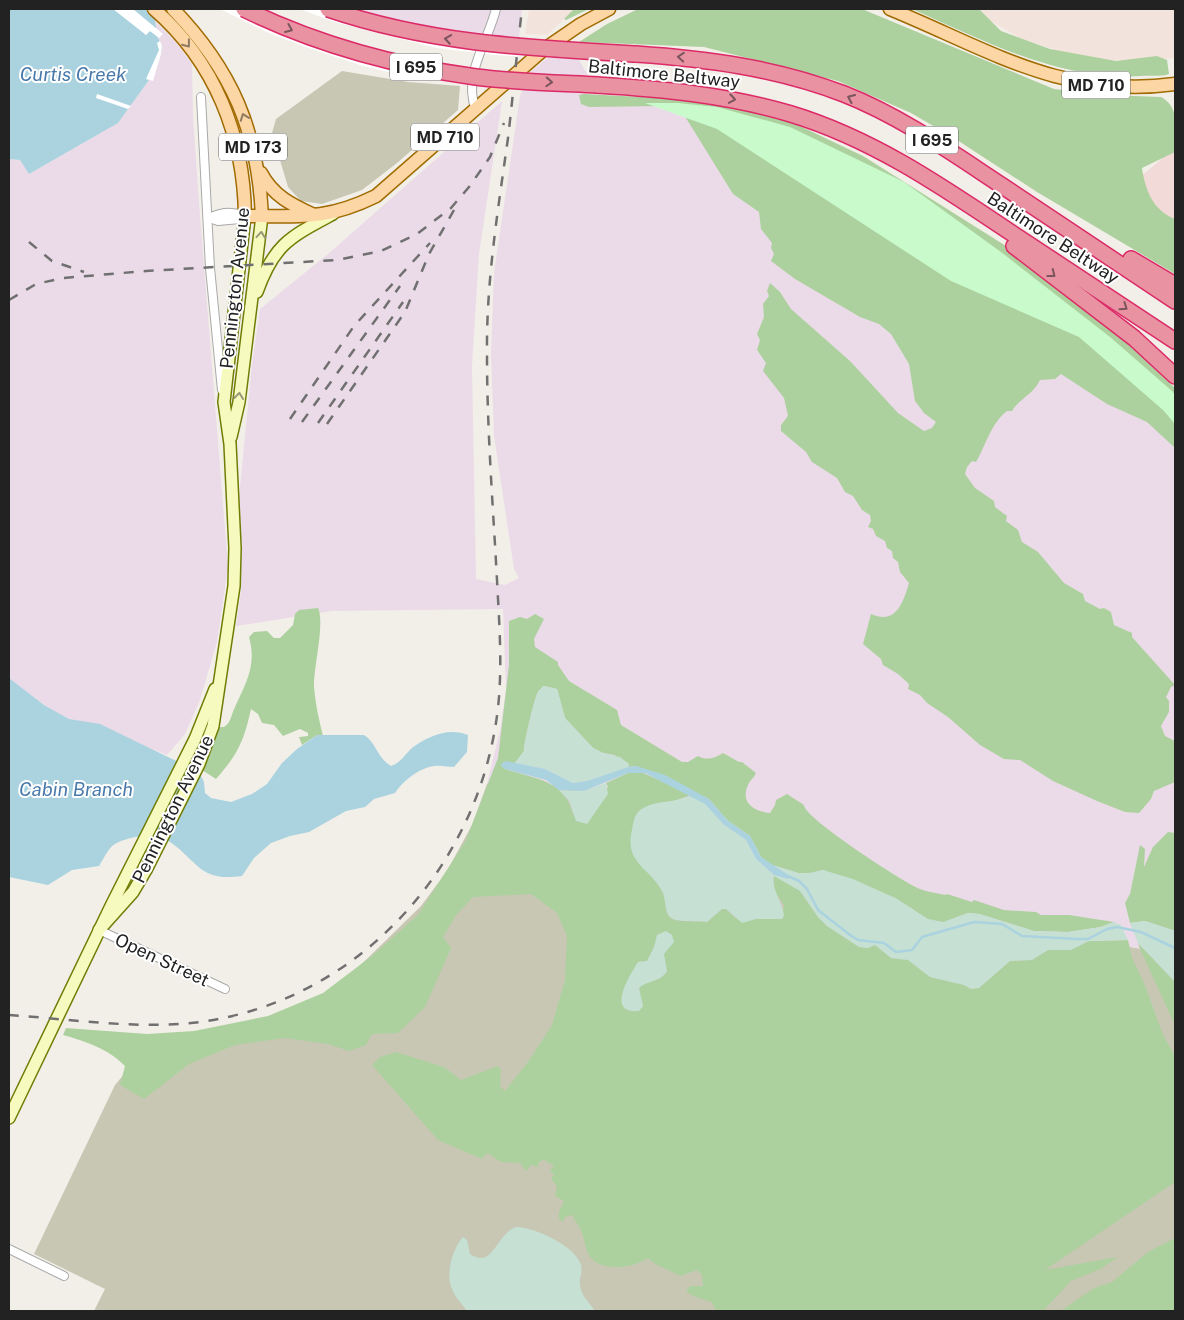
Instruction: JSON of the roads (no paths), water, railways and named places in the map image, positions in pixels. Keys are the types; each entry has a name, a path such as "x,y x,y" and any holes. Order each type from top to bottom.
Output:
{"highway":[{"name":"Baltimore Beltway","path":"244,9 306,36 390,62 478,78 698,93 742,101 793,114 870,145 935,183 1175,341"},
{"name":"Baltimore Beltway","path":"328,9 396,30 483,44 703,59 746,66 797,78 844,95 882,112 951,152 1175,300"},
{"path":"882,112 960,153 1175,285"},
{"path":"870,145 934,187 1037,262 1134,338 1175,376"}],"main road":[{"name":"Pennington Avenue","path":"99,930 133,892 157,849 199,764 213,726 234,586 235,548 230,444 224,402 244,216 242,168 223,103 209,74 179,33 154,9"},
{"name":"Pennington Avenue","path":"173,9 202,42 229,82 245,117 257,166 262,216 239,402 230,444"},
{"name":"MD 710","path":"244,216 317,216 353,207 376,196 543,50 581,24 609,9"},
{"name":"MD 710","path":"890,9 1020,66 1061,79 1094,85 1121,87 1175,84"},
{"path":"257,166 274,192 294,206 317,216"},
{"path":"249,315 262,278 280,246 292,236 335,213"},
{"name":"Pennington Avenue","path":"9,1118 99,930 144,844 186,757 220,676"}],"street":[{"path":"476,110 471,92 471,81 496,9"},
{"path":"201,97 211,278 224,402"},
{"path":"209,218 224,213 240,213 244,216"},
{"name":"Open Street","path":"99,930 225,989"},
{"path":"9,1249 64,1276"}],"water":[{"name":"Curtis Creek","path":"9,9 158,9 155,21 158,38 162,46 161,54 149,80 118,123 29,174 20,160 9,159"},
{"name":"Cabin Branch","path":"9,678 44,705 69,719 100,724 199,772 204,782 205,793 211,798 231,802 252,794 267,784 282,763 297,749 317,735 364,735 386,763 391,766 418,744 446,732 468,735 467,752 454,767 437,766 423,769 402,784 395,793 374,799 365,807 346,811 309,832 271,843 254,858 242,876 228,877 208,873 170,842 157,837 142,836 121,841 112,846 99,866 72,870 48,885 9,877"},
{"path":"506,761 545,769 573,783 587,781 636,766 665,775 709,799 727,820 750,836 761,857 790,876 788,879 774,875 756,859 746,840 723,824 705,804 645,773 628,773 584,791 559,790 546,780 505,769 501,766"}],"waterway":[{"name":"Cabin Branch","path":"788,876 799,881 807,889 818,910 850,935 858,940 884,943 896,952 912,950 922,937 974,922 1002,924 1022,936 1078,939 1088,939 1107,929 1117,927 1141,932 1175,948"}],"railway":[{"path":"9,1015 153,1025 200,1022 259,1008 314,985 363,952 406,912 442,865 470,813 489,756 499,697 500,638 489,440 487,328 493,246 508,138 522,9"},
{"path":"9,300 36,284 63,278 146,271 337,260 381,251 417,234 451,208 469,187 490,157 504,123"},
{"path":"327,424 405,312 429,254 454,210"},
{"path":"29,242 52,261 84,272"},
{"path":"290,419 354,326 430,243"},
{"path":"302,422 400,286"},
{"path":"318,423 403,302"}]}
